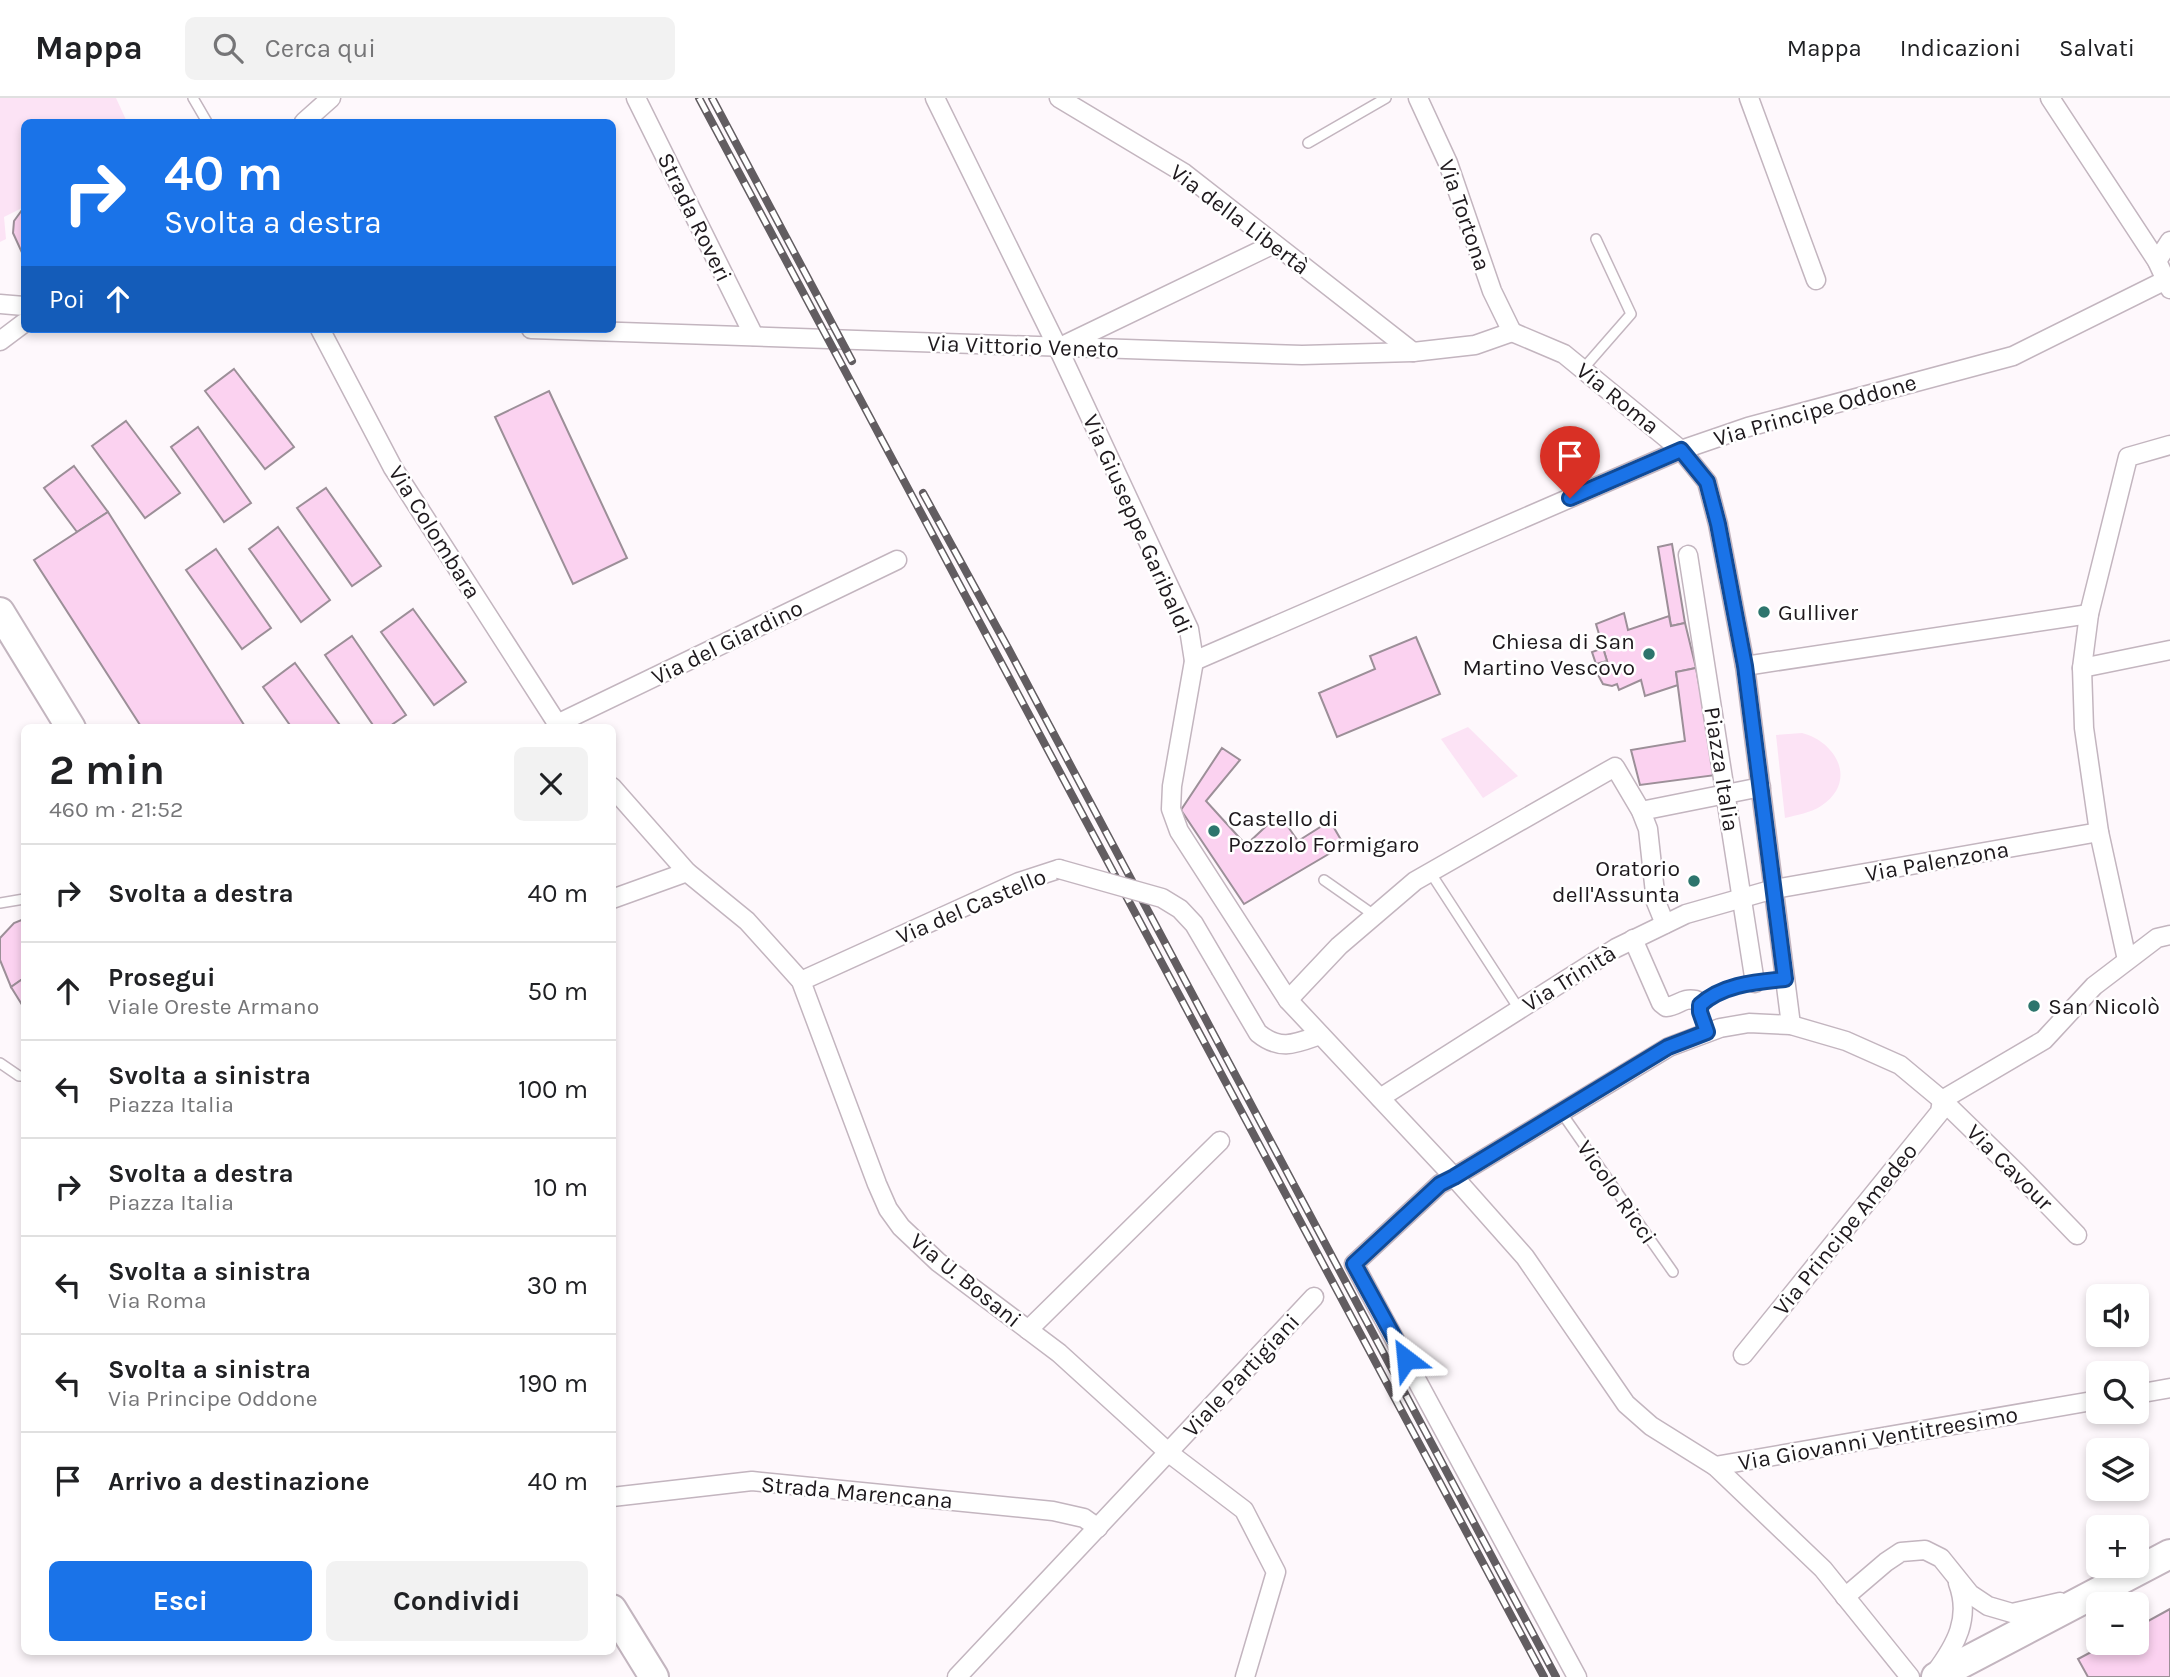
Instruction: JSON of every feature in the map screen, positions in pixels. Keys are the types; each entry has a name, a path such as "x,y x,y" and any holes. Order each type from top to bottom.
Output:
{"main road":[{"path":"0,612 69,724"},
{"path":"2095,1592 2170,1554"},
{"path":"1934,1677 2086,1597"},
{"path":"616,1615 654,1677"}],"street":[{"path":"307,119 331,98"},
{"name":"Strada Roveri","path":"636,98 754,337"},
{"name":"Via Giuseppe Garibaldi","path":"935,98 1058,348 1189,629 1194,661 1171,786 1171,809 1179,831 1288,1000 1454,1177"},
{"name":"Via della Libertà","path":"1059,98 1184,173 1413,352"},
{"name":"Via Tortona","path":"1418,98 1448,163 1492,291 1512,332"},
{"path":"1749,98 1816,280"},
{"path":"2050,98 2157,261 2168,285"},
{"path":"2157,261 2170,242"},
{"path":"1058,348 1274,244"},
{"name":"Via Principe Oddone","path":"1194,661 1681,450 1748,427 2012,356 2168,285"},
{"path":"0,304 21,306"},
{"path":"0,341 21,325"},
{"name":"Via Vittorio Veneto","path":"616,332 1302,355 1413,352 1475,345 1512,332"},
{"name":"Via Roma","path":"1512,332 1564,354 1681,450 1707,482 1718,524 1745,666 1791,1025"},
{"name":"Via Colombara","path":"322,333 393,468 558,724"},
{"path":"2127,960 2099,832 2084,728 2082,668 2089,614 2129,457 2170,446"},
{"name":"Piazza Italia","path":"1688,555 1755,982"},
{"name":"Via del Giardino","path":"563,724 897,560"},
{"path":"1745,666 2089,614"},
{"path":"2082,668 2170,650"},
{"path":"1288,1000 1339,946 1415,881 1615,767 1642,811 1648,829 1656,902 1665,924"},
{"path":"1642,811 1761,787"},
{"path":"616,792 687,872 747,920 801,981"},
{"name":"Via Palenzona","path":"1774,889 2099,832"},
{"name":"Via del Castello","path":"801,981 1019,882 1059,869 1162,898 1180,909 1194,923 1258,1033 1267,1041 1280,1045 1298,1043 1320,1035"},
{"path":"616,898 687,872"},
{"name":"Via Trinità","path":"1380,1098 1616,948 1686,914 1774,889"},
{"path":"1942,1100 2044,1040 2094,986 2157,938 2170,935"},
{"path":"1633,939 1661,1003 1671,1007 1688,998 1696,1000 1700,1005"},
{"name":"Via U. Bosani","path":"801,981 877,1184 888,1209 901,1227 938,1262 1059,1353 1169,1453 1244,1510 1276,1572 1245,1677"},
{"name":"Via Cavour","path":"1577,1677 1354,1264 1440,1184 1668,1047 1720,1028 1749,1023 1791,1025 1846,1041 1900,1065 1942,1100 2077,1235"},
{"name":"Via Principe Amedeo","path":"1743,1355 1940,1112 1942,1100"},
{"path":"1028,1330 1220,1141"},
{"name":"Via Giovanni Ventitreesimo","path":"1454,1177 1525,1257 1626,1404 1651,1426 1715,1466 2086,1403"},
{"name":"Viale Partigiani","path":"957,1677 1314,1297"},
{"path":"2149,1392 2170,1388"},
{"path":"1715,1466 1823,1569 1910,1677"},
{"name":"Strada Marencana","path":"616,1497 752,1481 1053,1511 1084,1518 1098,1528"},
{"path":"1845,1597 1901,1552 1924,1550 1941,1558 1970,1594 1987,1606 2012,1613 2086,1596"},
{"path":"1934,1677 1952,1650 1961,1626 1963,1598 1955,1577"}],"lane":[{"path":"193,98 205,119"},
{"path":"1308,143 1385,98"},
{"path":"1583,369 1631,314 1596,239"},
{"path":"1430,872 1519,1009"},
{"path":"1324,880 1374,915"},
{"path":"0,903 21,900"},
{"path":"1707,1032 1700,1012 1700,1005 1706,1000 1731,988 1785,979"},
{"path":"0,1063 21,1076"},
{"name":"Vicolo Ricci","path":"1561,1112 1673,1272"}],"shaded area":[{"path":"0,98 116,98 126,119 21,119 21,208 4,217 6,239 0,242"},
{"path":"1468,727 1518,776 1483,798 1441,739"},
{"path":"1802,733 1825,745 1833,754 1839,764 1839,786 1821,806 1785,818 1776,735"}],"building":[{"path":"21,211 21,250 13,233 14,221"},
{"path":"234,369 294,447 265,469 205,391"},
{"path":"549,391 627,558 573,584 495,417"},
{"path":"126,421 180,493 145,518 92,446"},
{"path":"198,427 251,503 224,522 171,447"},
{"path":"74,466 108,512 77,532 44,488"},
{"path":"326,488 381,566 352,586 297,508"},
{"path":"108,512 243,724 139,724 34,560"},
{"path":"278,527 330,600 301,622 249,549"},
{"path":"1672,544 1685,623 1671,626 1658,547"},
{"path":"216,549 271,628 242,649 186,570"},
{"path":"413,609 466,682 434,705 381,632"},
{"name":"Chiesa di San Martino Vescovo","path":"1624,613 1628,630 1669,616 1671,626 1685,623 1696,668 1676,672 1678,685 1645,696 1641,680 1619,690 1617,684 1603,684 1597,673 1603,662 1607,661 1596,624"},
{"path":"352,636 406,715 393,724 372,724 325,655"},
{"path":"1416,637 1440,694 1337,737 1319,693 1375,669 1370,656"},
{"path":"1603,648 1607,661 1596,664 1592,652"},
{"path":"295,663 339,724 289,724 263,687"},
{"path":"1696,668 1716,775 1640,785 1631,750 1685,741 1676,672"},
{"name":"Castello di Pozzolo Formigaro","path":"1222,748 1240,760 1206,801 1246,845 1279,814 1298,841 1330,821 1344,845 1244,904 1181,810"},
{"path":"21,920 21,980 11,987 0,960 0,938 14,923"},
{"path":"21,980 21,1003 11,987"},
{"path":"2170,1609 2170,1677 2088,1677 2078,1659 2086,1655 2149,1655 2149,1620"}],"railway":[{"path":"699,98 1544,1677"},
{"path":"712,98 852,361"},
{"path":"923,493 1556,1677"}],"place":[{"name":"Gulliver","path":"1764,612"},
{"name":"Chiesa di San Martino Vescovo","path":"1649,654"},
{"name":"Castello di Pozzolo Formigaro","path":"1214,831"},
{"name":"Oratorio dell'Assunta","path":"1694,881"},
{"name":"San Nicolò","path":"2034,1006"}],"route":[{"path":"1406,1359 1354,1264 1440,1184 1668,1047 1707,1032 1700,1012 1700,1005 1706,1000 1742,984 1785,979 1745,666 1718,524 1707,482 1681,450 1570,498"}]}
